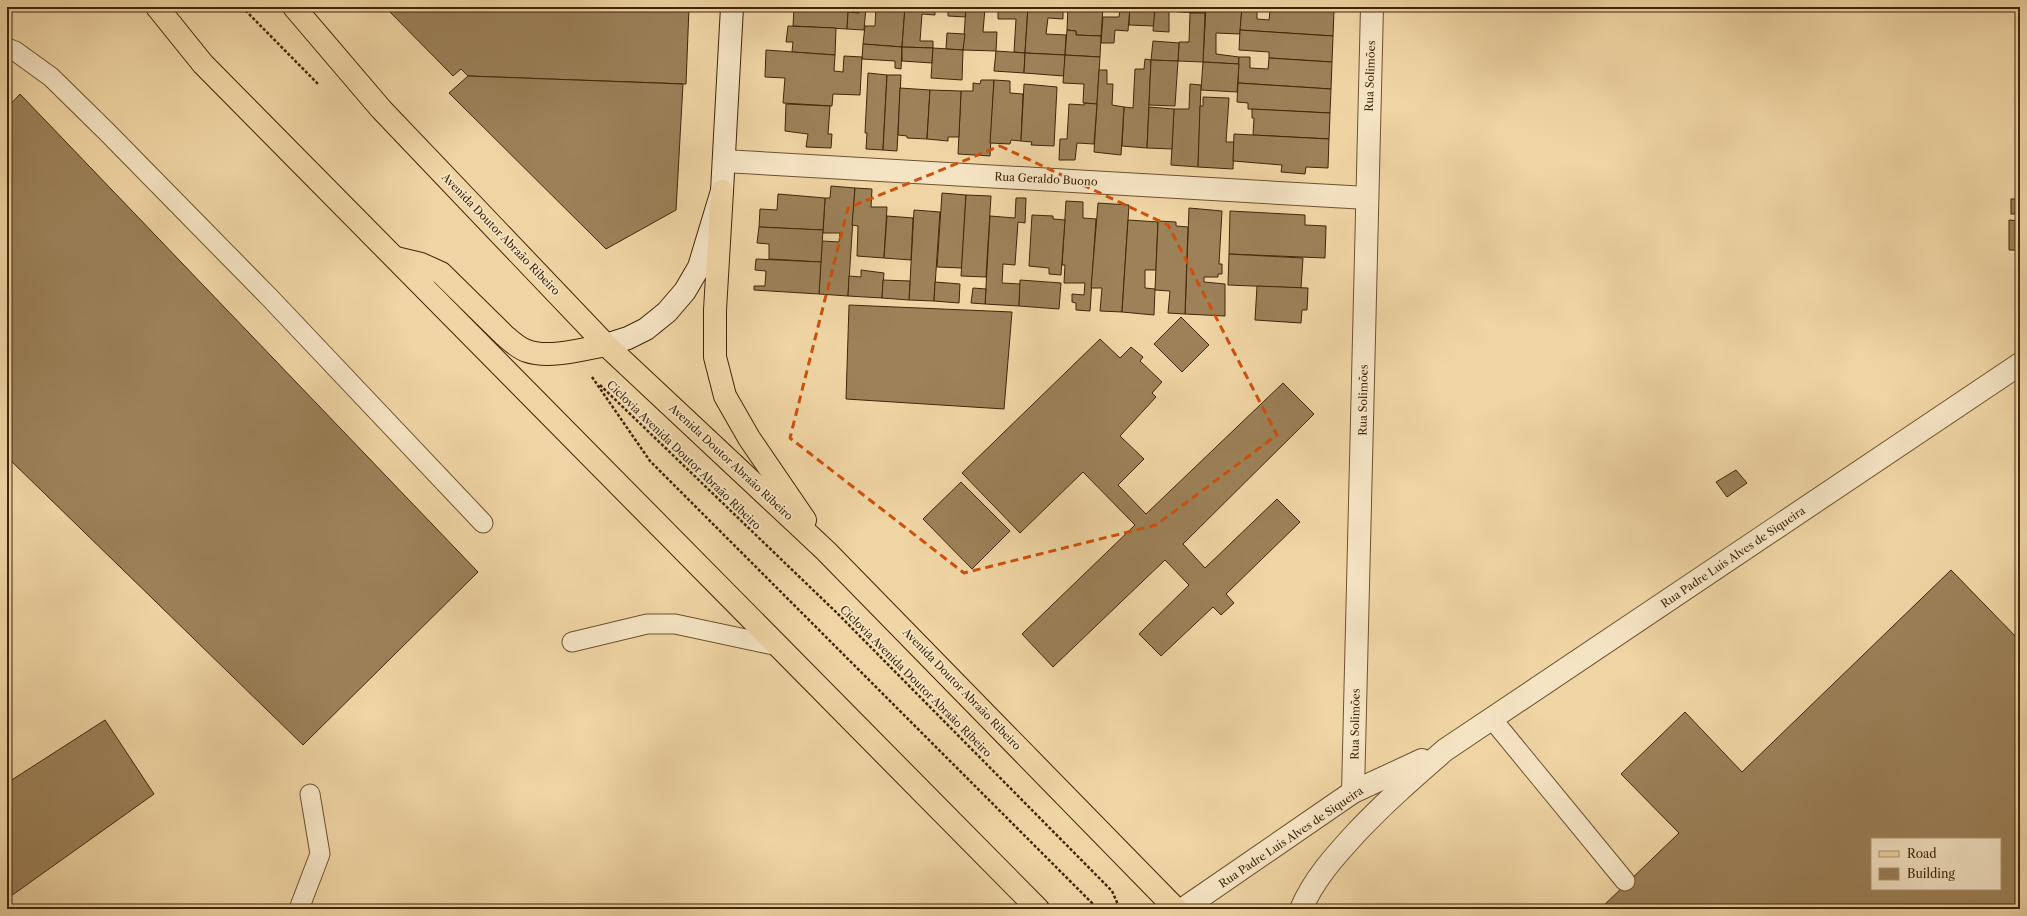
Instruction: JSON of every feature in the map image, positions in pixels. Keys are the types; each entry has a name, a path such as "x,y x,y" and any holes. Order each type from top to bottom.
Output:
{"main road":[{"path":"157,7 203,64 1038,909"},
{"name":"Avenida Doutor Abraão Ribeiro","path":"294,7 381,109 606,345 826,551 1176,909"},
{"path":"722,191 715,310 715,358 725,396 749,438 826,551"},
{"path":"396,258 421,264 441,272 504,335 515,345 527,351 543,354 575,351 606,345"}],"street":[{"path":"606,345 628,338 646,329 667,312 685,291 700,267 722,191 732,7"},
{"name":"Rua Solimões","path":"1353,792 1372,7"},
{"name":"Rua Geraldo Buono","path":"724,162 1367,198"},
{"name":"Rua Padre Luís Alves de Siqueira","path":"1301,909 1309,891 1326,865 1386,801 1445,750 2020,364"},
{"name":"Rua Padre Luís Alves de Siqueira","path":"1183,909 1353,792 1445,750"}],"lane":[{"path":"7,48 15,51 51,77 107,132 270,298 483,523"},
{"path":"572,642 647,624 675,624 778,646"},
{"path":"1492,719 1625,881"},
{"path":"299,909 320,854 310,794"}],"path":[{"name":"Ciclovia Avenida Doutor Abraão Ribeiro","path":"1098,909 650,461 595,381 838,614 1112,891 1120,909"}],"highlighted area":[{"path":"1000,146 1168,225 1277,435 1156,525 964,573 790,438 848,208"}],"building":[{"path":"385,7 689,7 686,84 468,76 461,69 453,76"},
{"path":"794,7 859,7 859,13 848,12 847,29 793,26"},
{"path":"859,7 866,7 864,30 847,29 848,12 859,13"},
{"path":"876,7 905,7 902,47 863,44 865,26 875,26"},
{"path":"905,7 935,7 935,15 922,14 920,41 933,41 933,48 902,47"},
{"path":"948,7 966,7 966,17 948,16"},
{"path":"966,7 998,7 998,9 985,8 983,32 997,32 996,51 963,50"},
{"path":"998,7 1028,7 1025,53 1014,52 1016,19 998,19"},
{"path":"1028,7 1063,7 1063,19 1048,18 1046,34 1066,35 1065,55 1025,53"},
{"path":"1068,7 1103,7 1101,36 1076,35 1076,31 1067,30"},
{"path":"1103,7 1130,7 1128,31 1115,30 1114,43 1101,43 1103,17 1119,17 1120,10 1103,9"},
{"path":"1130,7 1155,7 1154,26 1129,25"},
{"path":"1155,7 1182,7 1181,12 1169,11 1169,32 1153,31"},
{"path":"1182,7 1206,7 1205,13 1181,12"},
{"path":"1206,7 1242,7 1240,34 1216,33 1216,54 1239,57 1239,64 1203,62"},
{"path":"1242,7 1334,11 1333,36 1240,30","holes":["1257,10 1270,11 1269,20 1257,19"]},
{"path":"1274,7 1334,7 1334,11"},
{"path":"1190,13 1205,13 1203,62 1178,61 1179,42 1189,42"},
{"path":"788,26 836,28 835,55 792,52 793,42 786,42"},
{"path":"1067,30 1076,31 1076,35 1101,36 1100,57 1065,55"},
{"path":"1240,30 1333,36 1332,62 1269,58 1269,52 1239,50"},
{"path":"947,33 965,34 963,50 946,49"},
{"path":"1153,41 1179,43 1178,61 1151,60"},
{"path":"863,44 902,47 901,69 895,68 895,61 862,59"},
{"path":"902,47 933,48 932,63 902,61"},
{"path":"933,48 963,50 962,80 931,78"},
{"path":"766,50 835,55 834,71 843,72 844,56 862,57 860,95 833,94 832,106 783,103 785,78 765,77"},
{"path":"996,51 1025,53 1024,73 994,71"},
{"path":"1025,53 1065,55 1064,76 1024,73"},
{"path":"1065,55 1100,57 1097,104 1083,103 1084,84 1063,83"},
{"path":"1239,57 1250,57 1250,68 1268,69 1269,58 1332,62 1331,89 1238,83"},
{"path":"1145,59 1151,60 1147,148 1122,146 1124,107 1133,108 1135,69 1144,69"},
{"path":"1151,60 1178,61 1175,106 1149,105"},
{"path":"1203,62 1239,64 1237,92 1201,90"},
{"path":"1099,70 1107,70 1107,84 1113,84 1112,105 1124,107 1121,155 1094,152"},
{"path":"868,73 887,75 883,150 866,149 867,133 865,133"},
{"path":"887,75 901,75 897,151 883,150"},
{"path":"468,76 683,84 676,210 606,249 449,93"},
{"path":"981,80 994,80 990,156 958,154 961,91 973,91 973,83 980,84"},
{"path":"994,80 1010,81 1010,93 1023,94 1021,141 1011,140 1010,144 990,143"},
{"path":"1238,83 1331,89 1330,113 1248,109 1248,103 1237,102"},
{"path":"1024,84 1057,87 1054,146 1031,145 1032,142 1021,141"},
{"path":"1190,84 1201,85 1198,167 1171,165 1174,109 1189,109"},
{"path":"900,88 930,90 927,139 907,138 907,136 898,135"},
{"path":"930,90 961,91 959,137 948,137 948,141 927,139"},
{"path":"20,94 478,572 303,745 7,457 7,108"},
{"path":"1203,97 1229,98 1226,142 1234,142 1233,169 1198,167 1200,106 1203,106"},
{"path":"1085,103 1097,104 1094,144 1077,143 1075,160 1059,160 1060,139 1067,139 1069,104 1084,105"},
{"path":"786,104 830,106 828,134 832,134 831,148 806,147 808,134 785,131"},
{"path":"1149,107 1174,109 1172,149 1147,148"},
{"path":"1252,109 1330,113 1329,139 1253,135 1254,118 1252,118"},
{"path":"1234,134 1329,139 1328,168 1306,167 1305,174 1281,172 1282,165 1233,161"},
{"path":"831,186 855,188 848,296 819,294 822,241 839,242 840,233 823,233 825,198 830,198"},
{"path":"855,188 872,189 871,207 887,207 884,258 857,256 858,226 852,225"},
{"path":"942,193 966,195 962,268 937,267"},
{"path":"778,194 825,198 823,230 759,227 760,209 777,210"},
{"path":"966,195 991,196 986,277 961,276"},
{"path":"1016,198 1026,198 1025,223 1018,222 1015,265 1003,264 1002,283 1020,284 1019,306 985,304 990,216 1015,218"},
{"path":"2011,199 2020,199 2020,214 2011,214"},
{"path":"1066,201 1083,202 1083,218 1096,219 1090,311 1076,310 1076,303 1072,302 1072,294 1084,295 1085,283 1064,283 1065,265 1062,265"},
{"path":"1098,203 1129,205 1122,312 1100,311 1102,288 1091,288"},
{"path":"1189,208 1222,211 1219,264 1222,264 1222,274 1218,274 1218,277 1204,277 1204,282 1225,284 1225,316 1185,314"},
{"path":"914,210 940,212 934,301 909,300"},
{"path":"1230,211 1305,215 1305,225 1326,226 1325,258 1229,254"},
{"path":"1032,215 1053,216 1053,219 1065,220 1061,275 1049,274 1049,268 1029,266"},
{"path":"887,216 913,218 911,260 884,258"},
{"path":"1128,220 1158,222 1156,270 1145,270 1145,288 1155,289 1154,315 1122,312"},
{"path":"2009,220 2020,221 2020,250 2009,250"},
{"path":"1159,221 1176,222 1176,226 1188,227 1185,314 1168,313 1170,291 1155,290"},
{"path":"759,227 823,230 821,262 769,259 769,244 757,243"},
{"path":"1229,254 1303,258 1301,288 1228,285"},
{"path":"756,259 821,262 819,294 754,290 754,286 765,286 766,271 755,270"},
{"path":"861,270 884,273 882,298 848,296 849,276 861,277"},
{"path":"883,280 910,281 909,300 882,298"},
{"path":"1020,280 1061,283 1059,309 1019,306"},
{"path":"935,282 960,284 959,303 934,301"},
{"path":"1257,286 1308,288 1307,310 1302,310 1301,323 1255,320"},
{"path":"973,288 986,289 985,304 971,303"},
{"path":"849,305 1012,312 1004,409 846,399"},
{"path":"1181,317 1209,345 1182,372 1154,344"},
{"path":"1100,339 1120,358 1131,347 1143,357 1140,361 1162,382 1152,393 1156,397 1120,436 1144,459 1118,485 1146,514 1283,383 1314,414 1183,544 1205,568 1277,499 1300,522 1226,594 1234,603 1221,615 1213,607 1161,656 1139,634 1189,585 1165,560 1053,667 1022,634 1135,525 1083,472 1020,533 962,473"},
{"path":"1736,470 1747,483 1727,497 1716,482"},
{"path":"961,482 1010,531 972,569 923,519"},
{"path":"1951,570 2020,641 2020,909 1600,909 1679,833 1621,774 1685,712 1742,772"},
{"path":"105,720 154,794 11,896 7,890 7,783"}]}
